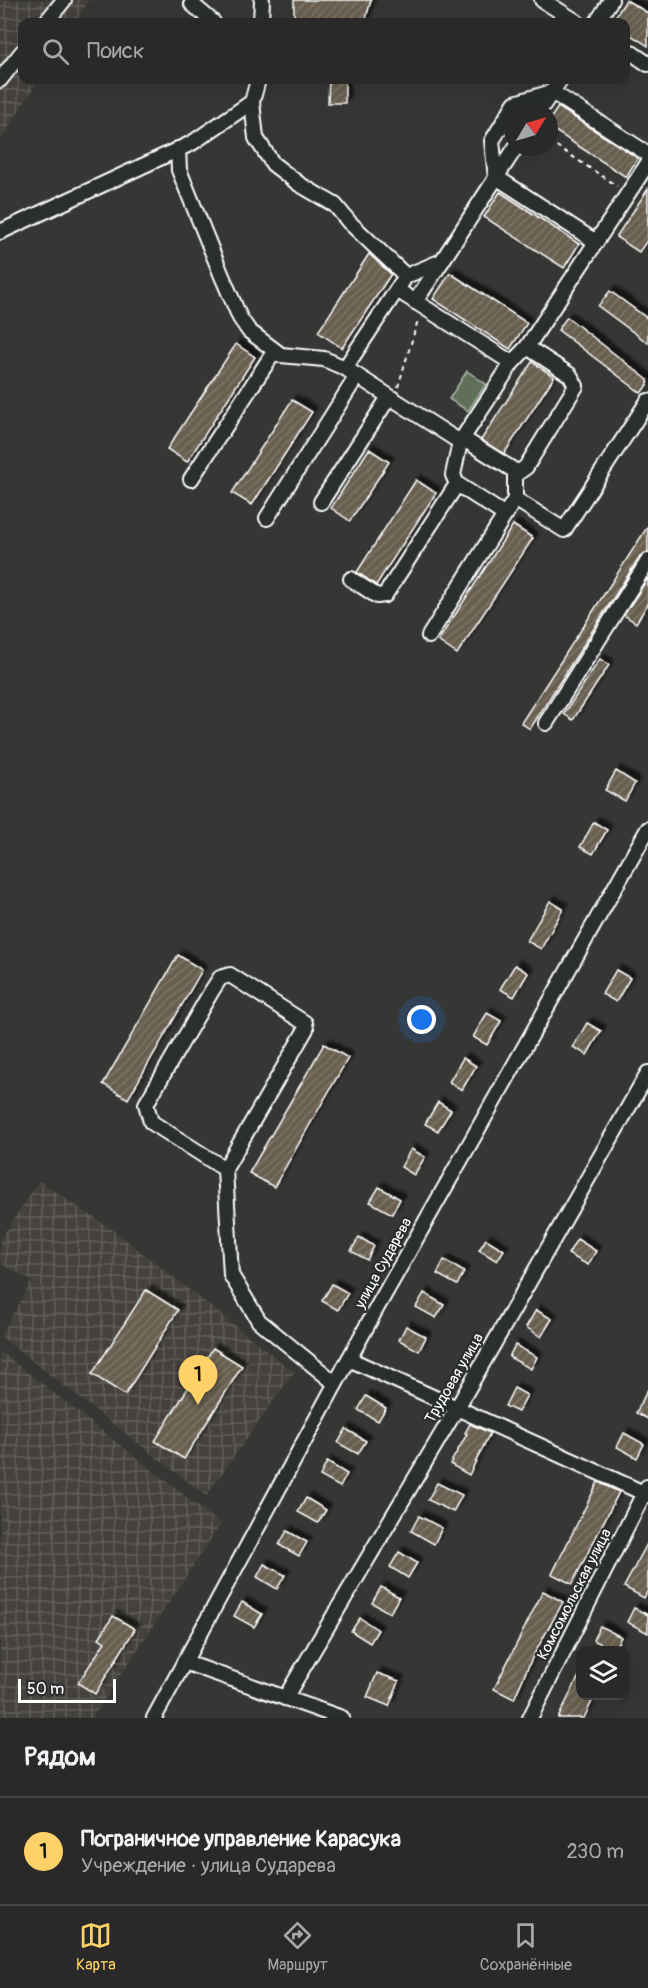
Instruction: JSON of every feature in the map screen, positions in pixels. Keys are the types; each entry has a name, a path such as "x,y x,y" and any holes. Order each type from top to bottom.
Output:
{"street":[{"path":"49,18 64,0"},
{"path":"192,0 192,4 208,18"},
{"path":"261,18 262,0"},
{"path":"542,0 571,18"},
{"path":"600,18 611,0"},
{"path":"630,52 648,64"},
{"path":"0,80 18,57"},
{"path":"257,84 252,102 256,138 273,164 298,184 334,205 406,276"},
{"path":"545,102 557,84"},
{"path":"496,178 492,141 515,103 552,92 648,154"},
{"path":"0,232 178,149 252,102"},
{"path":"178,149 179,170 240,318 257,338 274,352 286,356 324,359 345,368 392,399 519,472 526,467 576,386 570,375 527,347"},
{"path":"419,304 442,261 510,156"},
{"path":"505,515 457,484 453,475 461,440 512,363 527,347 648,163"},
{"path":"496,178 596,242"},
{"path":"345,368 406,276 442,261"},
{"path":"397,290 512,363"},
{"path":"191,479 274,352"},
{"path":"267,518 357,376"},
{"path":"321,502 392,399"},
{"path":"515,499 564,530 648,401"},
{"path":"429,636 515,499 515,471"},
{"path":"351,579 377,596 385,595 457,484"},
{"path":"546,723 648,561"},
{"name":"улица Сударева","path":"154,1718 335,1383 648,829"},
{"path":"225,1169 151,1122 146,1104 220,978 230,975 304,1023 306,1029 225,1169 231,1275 259,1321 335,1383"},
{"name":"Трудовая улица","path":"285,1698 456,1408 648,1073"},
{"path":"349,1359 647,1492"},
{"name":"Комсомольская улица","path":"530,1718 647,1492"},
{"path":"184,1662 342,1718"}],"path":[{"path":"558,147 628,193"},
{"path":"392,399 419,304"}],"shaded area":[{"path":"0,0 89,0 78,18 18,18 18,84 36,84 0,140"},
{"path":"39,1181 117,1233 294,1372 206,1496 0,1336 32,1281 0,1263 0,1240"},
{"path":"0,1351 221,1524 92,1718 0,1718"}],"green space":[{"path":"467,371 486,384 468,411 449,399"}],"building":[{"path":"294,0 371,0 366,18 294,18"},
{"path":"626,0 648,13 648,46 630,35 630,18 615,18"},
{"path":"329,84 345,84 345,103 328,103"},
{"path":"558,107 638,158 626,177 558,133"},
{"path":"648,189 648,239 639,252 616,237"},
{"path":"500,192 579,244 564,268 484,217"},
{"path":"369,254 391,274 342,348 318,332"},
{"path":"450,273 527,323 510,349 433,299"},
{"path":"610,291 648,319 648,343 598,306"},
{"path":"567,317 648,380 648,384 641,393 558,330"},
{"path":"236,344 255,357 187,462 167,449"},
{"path":"532,362 554,377 504,454 481,440"},
{"path":"292,400 312,412 252,505 232,493"},
{"path":"369,449 389,462 350,521 331,508"},
{"path":"416,480 436,493 376,585 357,572"},
{"path":"513,525 533,538 457,654 438,641"},
{"path":"648,526 648,552 640,556 530,729 521,723"},
{"path":"648,578 648,604 636,623 624,615"},
{"path":"600,659 609,665 573,720 564,714"},
{"path":"616,771 635,783 625,801 605,790"},
{"path":"594,822 607,830 593,854 580,847"},
{"path":"550,901 563,909 541,949 527,941"},
{"path":"178,955 202,970 128,1099 103,1084"},
{"path":"515,965 528,973 514,997 500,989"},
{"path":"616,970 630,978 616,1002 602,994"},
{"path":"487,1013 501,1021 487,1045 473,1037"},
{"path":"587,1023 601,1031 587,1055 573,1047"},
{"path":"324,1044 348,1058 274,1187 249,1173"},
{"path":"463,1058 476,1066 462,1090 449,1082"},
{"path":"438,1102 451,1110 438,1131 425,1124"},
{"path":"411,1149 425,1157 414,1175 401,1167"},
{"path":"379,1187 400,1199 392,1214 370,1202"},
{"path":"359,1237 374,1246 367,1260 351,1251"},
{"path":"486,1239 504,1250 497,1261 479,1250"},
{"path":"577,1239 596,1251 588,1265 568,1254"},
{"path":"444,1260 464,1272 457,1285 437,1274"},
{"path":"332,1284 348,1293 338,1310 322,1301"},
{"path":"146,1290 178,1310 125,1395 92,1374"},
{"path":"424,1293 444,1305 436,1318 416,1307"},
{"path":"536,1310 552,1319 541,1337 526,1327"},
{"path":"406,1326 426,1337 419,1351 399,1340"},
{"path":"515,1345 537,1357 531,1369 509,1357"},
{"path":"213,1348 242,1366 184,1459 155,1441"},
{"path":"514,1388 527,1395 518,1412 505,1406"},
{"path":"648,1389 648,1419 636,1413"},
{"path":"366,1396 386,1408 378,1421 358,1410"},
{"path":"470,1424 490,1433 469,1475 450,1464"},
{"path":"346,1429 366,1441 358,1454 338,1443"},
{"path":"624,1433 644,1444 637,1458 617,1447"},
{"path":"327,1462 347,1474 340,1487 320,1476"},
{"path":"598,1482 619,1492 572,1584 552,1574"},
{"path":"437,1483 462,1495 453,1512 428,1500"},
{"path":"306,1498 326,1510 318,1523 298,1512"},
{"path":"419,1516 442,1528 434,1544 411,1531"},
{"path":"287,1531 307,1542 299,1556 279,1545"},
{"path":"648,1542 648,1590 644,1598 624,1587"},
{"path":"399,1552 417,1563 408,1578 390,1567"},
{"path":"264,1564 285,1575 277,1589 257,1577"},
{"path":"381,1587 399,1597 390,1613 372,1603"},
{"path":"543,1591 563,1602 532,1658 514,1699 494,1689"},
{"path":"242,1602 262,1614 254,1627 234,1616"},
{"path":"634,1608 648,1615 648,1633 627,1622"},
{"path":"113,1616 135,1629 95,1694 78,1683 105,1642 99,1638"},
{"path":"360,1618 378,1630 370,1643 351,1631"},
{"path":"600,1626 621,1637 616,1646 606,1646 593,1640"},
{"path":"377,1673 399,1681 389,1706 367,1697"},
{"path":"576,1682 576,1700 593,1700 584,1718 558,1718"}],"place":[{"name":"Пограничное управление Карасука","path":"198,1405"}]}
